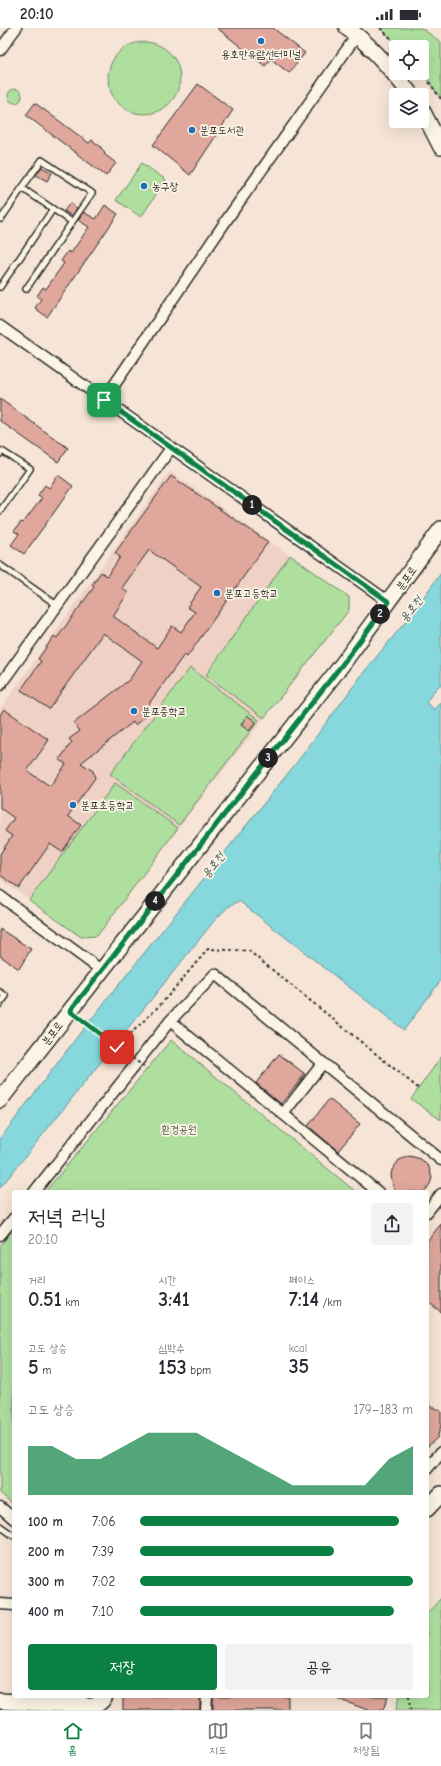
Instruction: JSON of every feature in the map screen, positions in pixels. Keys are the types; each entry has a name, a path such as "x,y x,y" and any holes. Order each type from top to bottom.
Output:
{"main road":[{"path":"352,32 394,73 406,88"},
{"path":"429,124 441,147"},
{"name":"분포로","path":"0,1100 341,666 441,529"},
{"path":"429,1507 441,1494"},
{"path":"32,1703 46,1698"},
{"path":"0,1701 85,1705 102,1701 103,1698"}],"street":[{"path":"0,50 16,28"},
{"path":"104,400 352,32"},
{"path":"0,326 389,602"},
{"path":"0,685 171,448"},
{"path":"0,896 101,970"},
{"path":"36,1190 170,1021 215,974 441,1160"},
{"path":"170,1021 376,1190"},
{"path":"283,1114 323,1063"},
{"path":"429,1209 441,1194"},
{"path":"0,1235 12,1220"},
{"path":"429,1467 441,1452"},
{"path":"0,1507 12,1516"},
{"path":"0,1604 12,1605"},
{"path":"206,1710 207,1698"}],"lane":[{"path":"1,220 42,160 92,193 26,290"},
{"path":"22,188 72,222"},
{"path":"0,287 53,209"},
{"path":"0,454 2,451 30,469 0,511"},
{"path":"0,565 58,605"},
{"path":"0,992 6,996 0,1004"},
{"path":"0,1526 12,1535"}],"path":[{"path":"380,28 393,40"},
{"path":"428,80 441,99"},
{"path":"70,1011 147,1069"},
{"path":"409,1698 410,1710"}],"shaded area":[{"path":"170,471 349,597 349,610 178,828 97,936 81,937 0,879 0,709"}],"green space":[{"path":"380,28 421,28 441,42 441,99 428,80 429,80 429,40 393,40"},
{"path":"144,42 164,48 174,58 180,78 174,98 164,108 144,114 124,108 114,98 108,78 114,58 124,48"},
{"path":"12,89 18,89 22,93 22,99 18,103 12,103 8,99 8,93"},
{"name":"농구장","path":"142,163 166,180 141,217 116,200"},
{"path":"290,555 349,597 349,610 264,718 206,675"},
{"path":"190,668 259,720 179,825 110,774"},
{"path":"115,783 178,828 97,936 81,937 29,900"},
{"name":"환경공원","path":"171,1040 354,1190 47,1190"},
{"path":"441,1057 441,1120 411,1099"},
{"path":"12,1231 12,1503 0,1493 0,1246"},
{"path":"441,1598 441,1710 396,1710 399,1698 429,1698 429,1612"}],"water":[{"path":"441,573 441,686 438,686 426,702 435,710 441,702 441,980 404,1030 239,901 228,907 214,921 0,1188 0,1139 77,1037 297,762 364,672 407,620"}],"building":[{"name":"용호만유람선터미널","path":"217,28 273,28 305,53 289,73 271,59 265,66"},
{"name":"분포도서관","path":"198,84 233,110 190,175 153,145"},
{"path":"35,103 89,143 92,140 101,147 105,152 104,154 116,163 106,176 26,115"},
{"path":"42,167 52,173 47,181 36,175"},
{"path":"70,203 77,208 72,216 64,211"},
{"path":"105,205 118,214 47,317 35,308 41,299 37,296 43,287 46,289 64,263 61,261 68,251 71,253 89,227 78,220 83,212 96,219"},
{"path":"0,399 68,448 58,462 0,421"},
{"path":"58,475 73,486 24,554 11,545 19,534 14,531 21,522 23,523 42,498 38,495 45,485 49,488"},
{"path":"171,476 268,542 187,657 184,655 143,712 146,716 135,725 133,722 81,763 93,771 95,778 68,816 81,825 62,852 50,844 19,888 0,875 0,854 12,836 5,831 14,818 0,808 0,715 4,709 49,740 27,771 50,786 66,764 59,760 72,742 69,739 80,731 74,723 129,680 142,661 103,633 49,709 21,690 41,661 38,659 54,636 57,638 94,587 92,585 101,572 107,576 115,565 120,557 115,553","holes":["149,550 201,587 187,607 195,612 181,632 172,626 157,648 113,616 128,593 122,588"]},
{"path":"247,715 256,722 249,731 241,725"},
{"path":"0,929 31,949 19,969 0,956"},
{"path":"279,1054 305,1074 281,1104 256,1083"},
{"path":"329,1099 360,1124 338,1151 308,1126"},
{"path":"410,1156 421,1159 429,1167 432,1178 426,1190 395,1190 393,1187 391,1175 392,1170 399,1160"},
{"path":"441,1224 441,1312 429,1303 429,1239"},
{"path":"429,1406 441,1411 441,1426 437,1438 429,1445"},
{"path":"123,1698 200,1698 200,1710 123,1710"},
{"path":"213,1698 288,1698 288,1710 213,1710"},
{"path":"335,1698 387,1698 383,1710 368,1710"}],"place":[{"name":"용호만유람선터미널","path":"261,41"},
{"name":"분포도서관","path":"192,130"},
{"name":"농구장","path":"144,186"},
{"name":"분포고등학교","path":"217,593"},
{"name":"분포중학교","path":"134,711"},
{"name":"분포초등학교","path":"73,805"}],"route":[{"path":"104,400 389,602 341,666 70,1011 117,1047"}],"water label":[{"name":"용호천","path":"411,609"},
{"name":"용호천","path":"213,865"}]}
